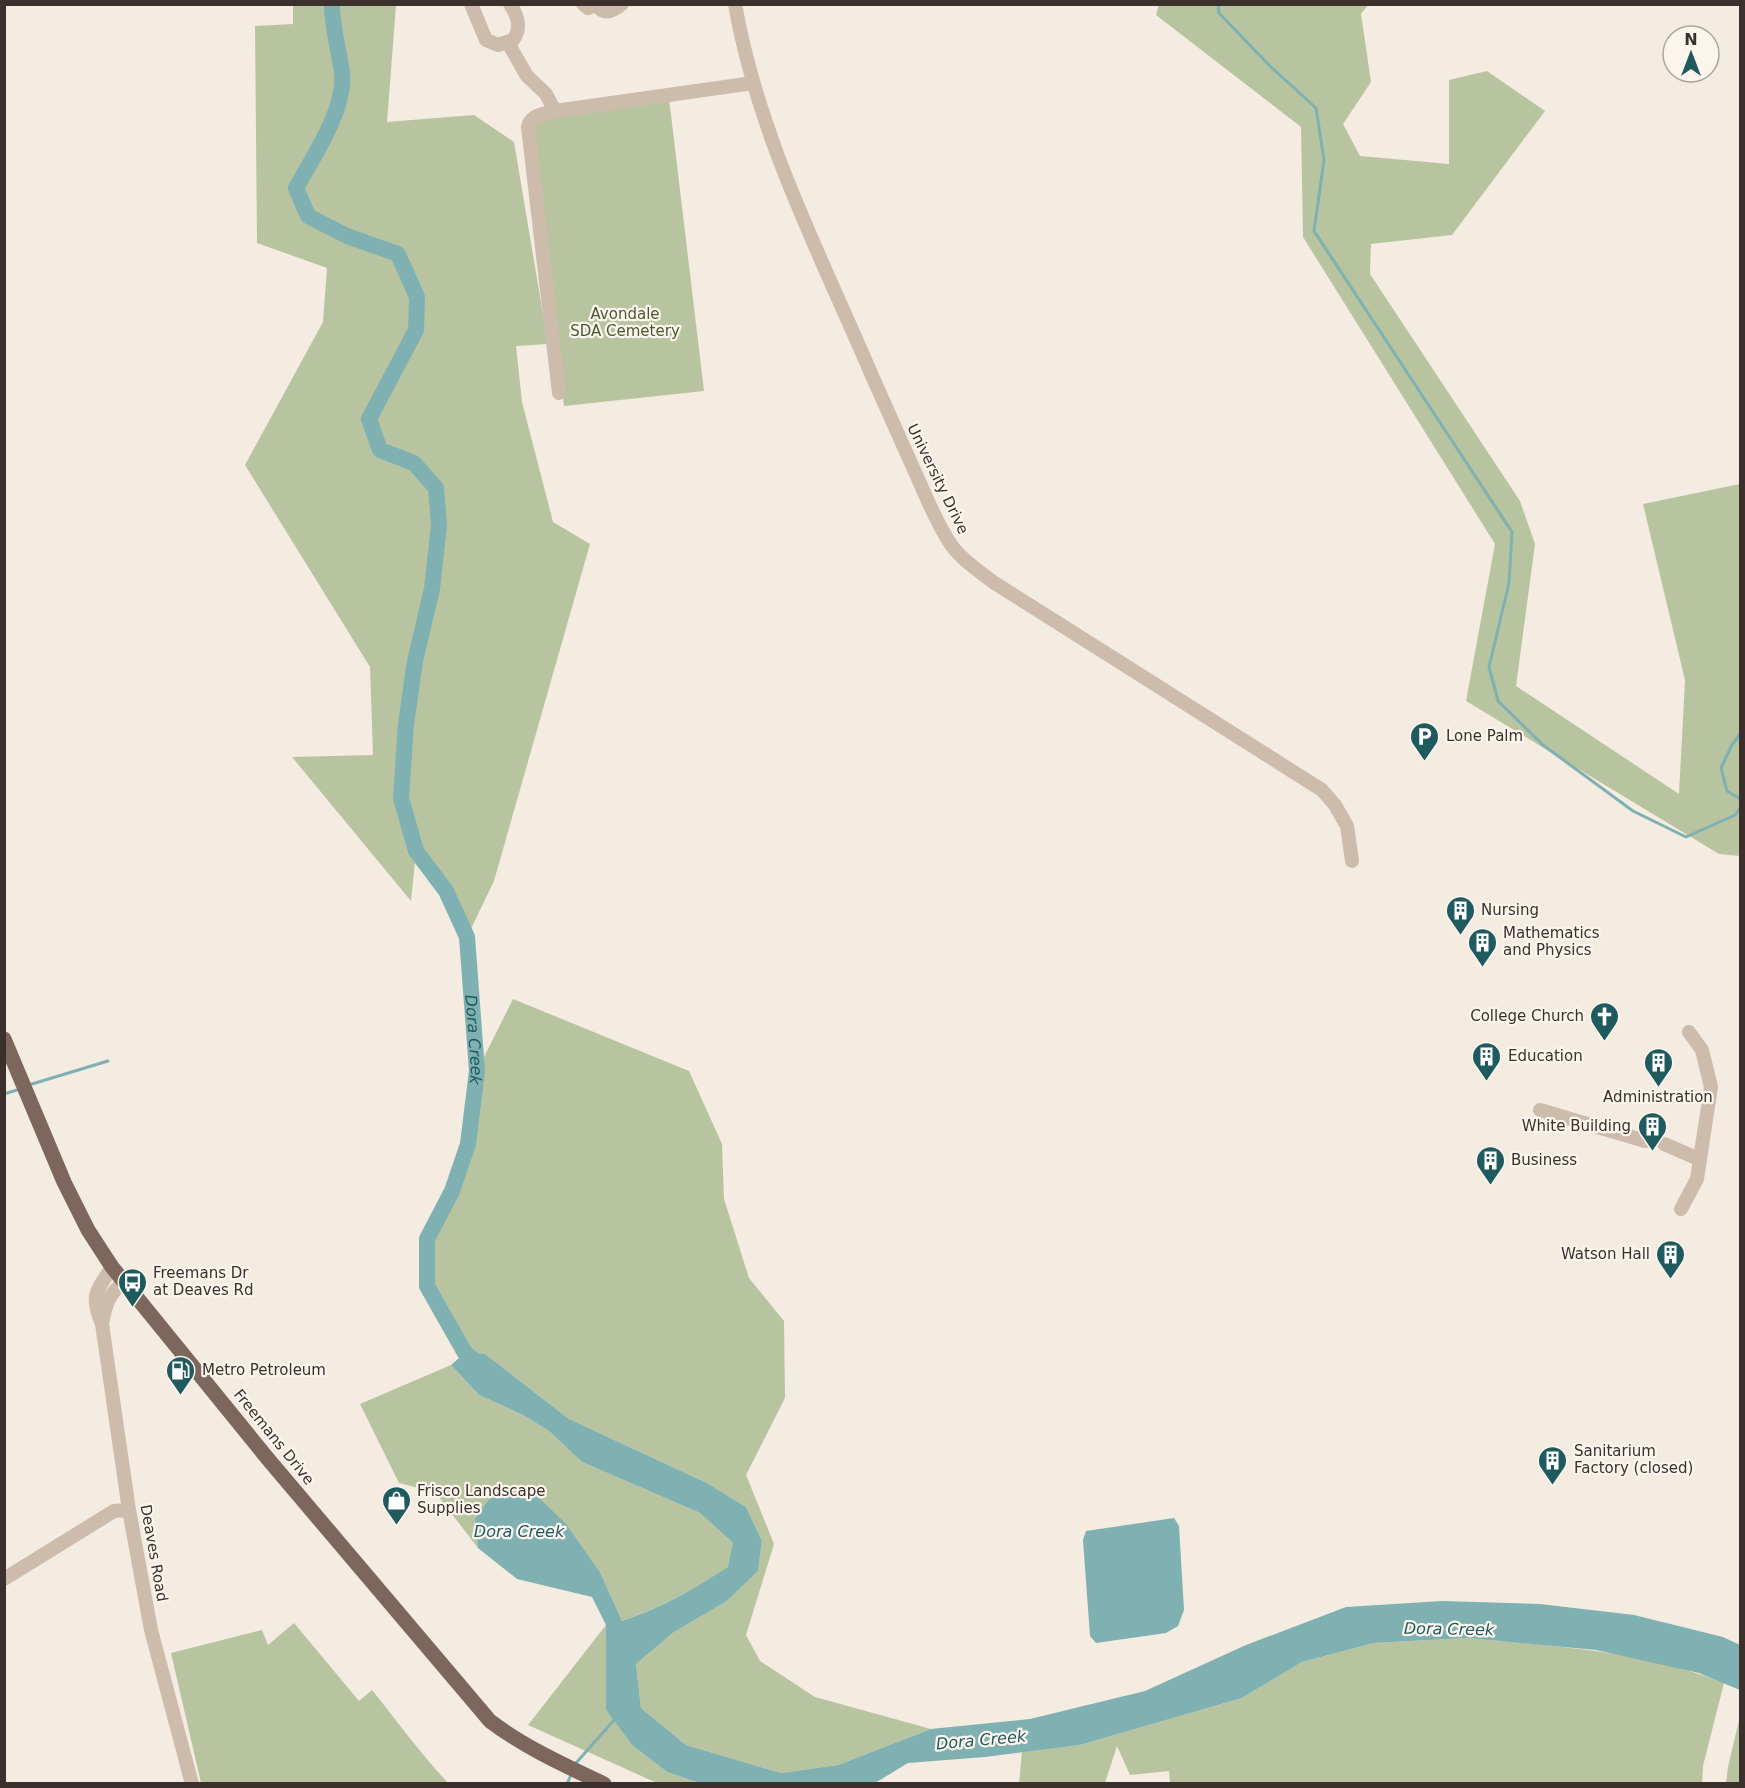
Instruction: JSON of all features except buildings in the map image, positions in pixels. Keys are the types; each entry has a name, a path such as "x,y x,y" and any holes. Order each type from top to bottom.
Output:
{"main road":[{"name":"Freemans Drive","path":"4,1039 64,1182 88,1230 112,1267 268,1459 490,1721 568,1767 604,1784"}],"street":[{"path":"471,4 486,40 498,45 513,40 519,28 510,4"},
{"path":"583,4 588,8 597,5 600,10 606,12 614,10 621,4"},
{"name":"University Drive","path":"735,4 753,83 787,178 927,500 952,546 993,582 1322,790 1335,805 1347,826 1352,861"},
{"path":"508,43 527,76 546,94 555,111"},
{"path":"559,393 529,121 534,117 555,111 753,83"},
{"path":"1681,1209 1697,1179 1711,1087 1702,1050 1689,1032"},
{"path":"1540,1110 1646,1141"},
{"path":"1664,1144 1700,1159"},
{"name":"Deaves Road","path":"112,1267 97,1291 94,1302 102,1324 129,1510 151,1630 192,1784"},
{"name":"Deaves Road","path":"102,1324 111,1293 124,1281"},
{"path":"4,1579 114,1512 129,1510"}],"green space":[{"path":"1159,4 1368,5 1361,14 1371,82 1343,124 1360,156 1449,164 1449,80 1487,71 1545,111 1452,235 1371,244 1370,274 1520,501 1535,544 1516,686 1679,794 1685,680 1643,504 1740,484 1740,856 1719,854 1466,701 1495,544 1303,237 1301,127 1156,15"},
{"path":"293,5 396,5 387,122 474,115 514,142 548,344 516,346 522,402 553,522 590,544 494,881 467,937 446,891 416,852 411,901 292,757 373,755 370,667 245,465 323,322 327,268 257,243 255,26 293,24"},
{"name":"Avondale SDA Cemetery","path":"669,98 704,391 564,406 532,129 539,120"},
{"path":"513,999 689,1071 722,1144 724,1199 749,1278 784,1321 785,1398 746,1475 774,1544 746,1635 760,1661 815,1697 931,1729 838,1765 781,1773 686,1745 641,1708 636,1664 674,1632 727,1601 758,1571 762,1541 746,1507 707,1483 569,1419 485,1354 465,1353 427,1286 427,1239 452,1191 468,1144 477,1071"},
{"path":"451,1365 479,1395 523,1415 549,1431 582,1462 700,1513 733,1543 729,1567 677,1597 622,1621 601,1574 475,1519 478,1548 435,1492 399,1483 360,1404"},
{"path":"294,1623 359,1701 372,1690 448,1783 201,1783 171,1653 262,1630 268,1645"},
{"path":"606,1625 606,1710 632,1745 667,1772 699,1783 657,1783 528,1725"},
{"path":"1467,1638 1565,1647 1630,1657 1693,1672 1724,1683 1703,1766 1702,1783 1170,1783 1169,1771 1130,1775 1117,1746 1105,1783 1019,1784 1022,1752 1080,1745 1242,1698 1302,1662 1374,1643"},
{"path":"1740,1716 1740,1783 1726,1783 1728,1767"}],"water":[{"name":"Dora Creek","path":"465,1353 485,1354 569,1419 707,1483 746,1507 762,1541 758,1571 727,1601 674,1632 636,1664 641,1708 686,1745 781,1773 838,1765 931,1729 1030,1719 1145,1691 1246,1645 1346,1607 1442,1601 1540,1604 1634,1615 1723,1637 1740,1645 1740,1690 1699,1673 1596,1650 1467,1638 1374,1643 1302,1662 1242,1698 1080,1745 985,1757 908,1763 875,1783 699,1783 667,1772 632,1745 606,1710 606,1625 592,1597 517,1579 478,1548 475,1519 496,1490 535,1494 566,1524 601,1574 622,1621 677,1597 728,1567 733,1543 700,1513 582,1462 549,1431 523,1415 479,1395 451,1365"},
{"path":"1174,1518 1179,1526 1184,1610 1178,1626 1166,1633 1096,1643 1090,1636 1083,1540 1086,1531"}],"waterway":[{"name":"Dora Creek","path":"332,4 342,87 334,117 296,188 308,216 347,236 398,254 417,297 416,330 369,419 380,450 414,463 436,488 439,525 432,589 415,661 406,724 401,798 416,851 446,891 467,937 477,1071 468,1144 452,1191 427,1239 427,1286 465,1353 482,1366"},
{"path":"1218,4 1219,13 1270,66 1316,108 1324,160 1314,231 1512,532 1509,583 1489,667 1498,701 1543,745 1633,811 1686,837 1735,815 1740,808"},
{"path":"1740,734 1721,768 1727,791 1740,799"},
{"path":"32,1084 108,1061"},
{"path":"4,1094 17,1090"},
{"path":"576,1763 615,1719"},
{"path":"567,1784 570,1777"}],"place":[{"name":"Lone Palm","path":"1425,762"},
{"name":"Nursing","path":"1460,936"},
{"name":"Mathematics and Physics","path":"1482,968"},
{"name":"College Church","path":"1605,1042"},
{"name":"Education","path":"1487,1082"},
{"name":"Administration","path":"1658,1088"},
{"name":"White Building","path":"1652,1152"},
{"name":"Business","path":"1490,1186"},
{"name":"Watson Hall","path":"1671,1280"},
{"name":"Freemans Dr at Deaves Rd","path":"132,1308"},
{"name":"Metro Petroleum","path":"181,1396"},
{"name":"Sanitarium Factory (closed)","path":"1553,1486"},
{"name":"Frisco Landscape Supplies","path":"396,1526"}]}
